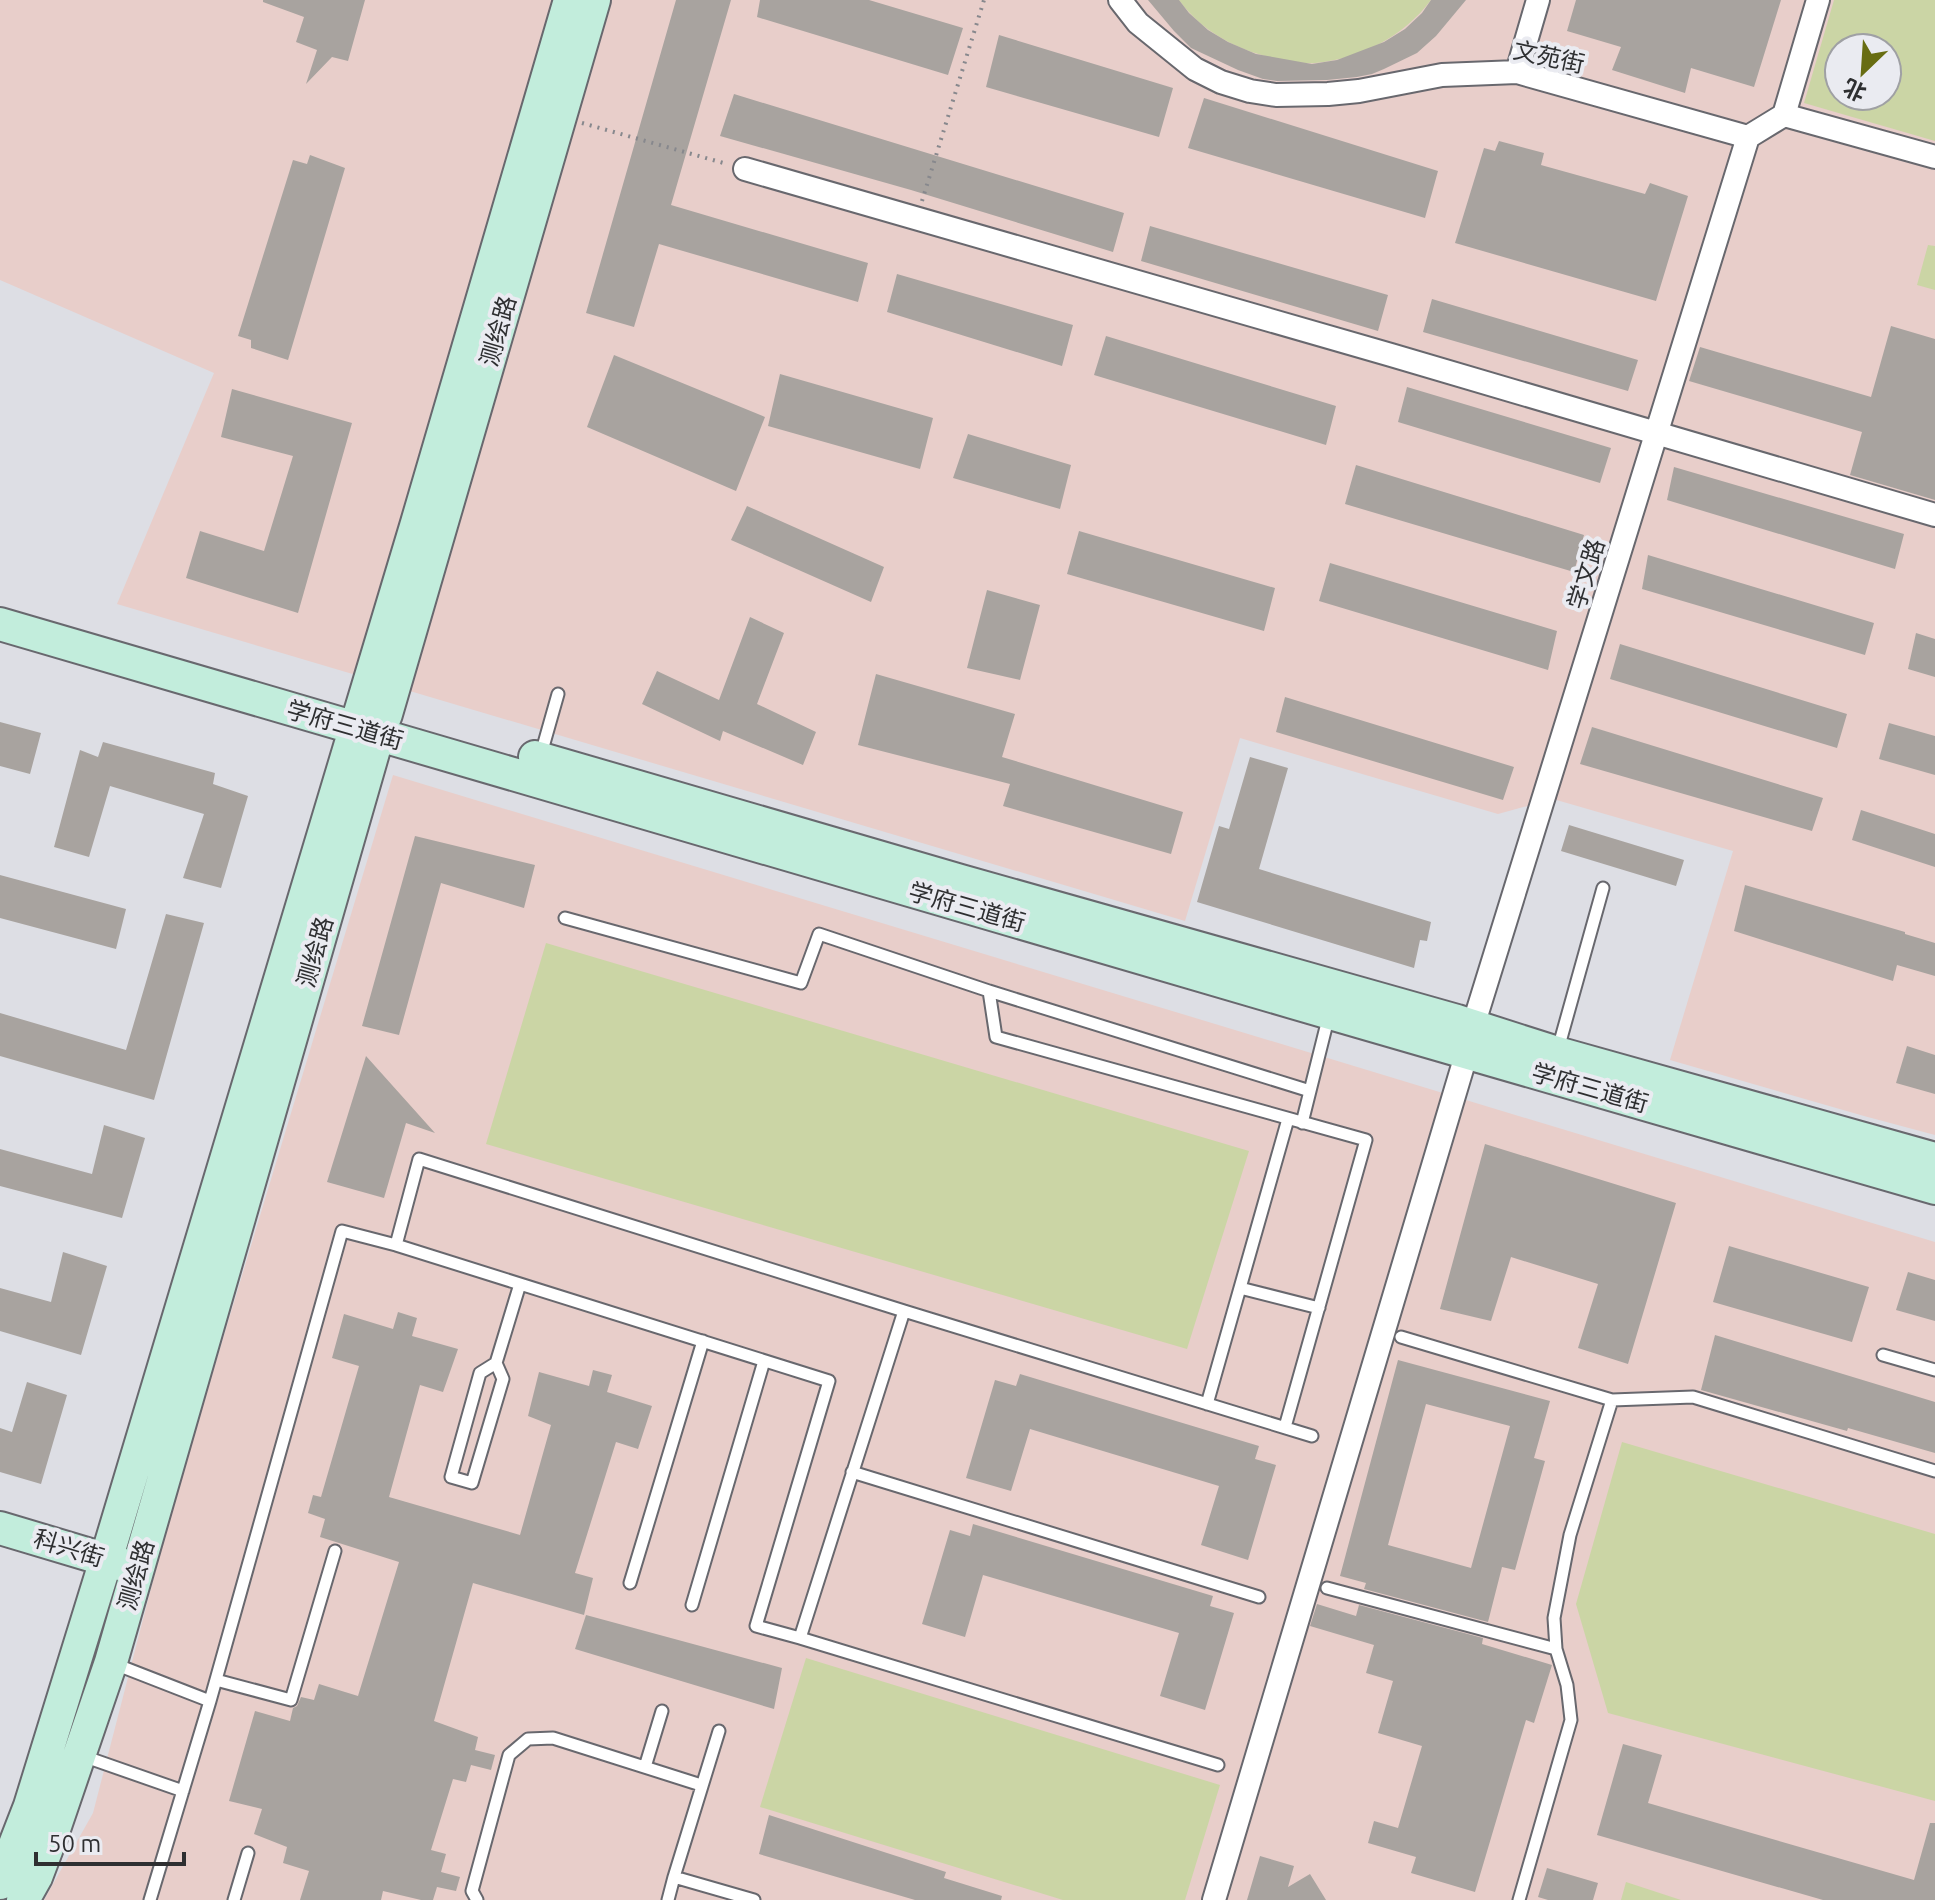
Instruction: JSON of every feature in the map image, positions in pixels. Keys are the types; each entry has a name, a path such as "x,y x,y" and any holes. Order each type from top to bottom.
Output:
{"main road":[{"name":"测绘路","path":"23,1900 36,1877 111,1662 570,0"},
{"name":"测绘路","path":"0,1883 30,1806 561,117 594,0"},
{"name":"学府三道街","path":"0,602 370,721 1330,1013 1557,1053 1935,1159"},
{"name":"学府三道街","path":"0,624 370,721 540,759 1022,898 1935,1188"},
{"name":"科兴街","path":"0,1528 137,1569"}],"street":[{"name":"文苑街","path":"1120,0 1138,23 1195,69 1221,82 1250,91 1276,95 1328,94 1442,75 1517,72 1748,137"},
{"path":"1517,72 1538,0"},
{"path":"1748,137 1784,115 1818,0"},
{"path":"1784,115 1935,157"},
{"name":"学文路","path":"1214,1900 1470,1039 1748,137"},
{"path":"745,169 1935,515"}],"lane":[{"path":"540,759 558,694"},
{"path":"1557,1053 1603,888"},
{"path":"565,918 801,983 819,934 989,991 1310,1091"},
{"path":"989,991 996,1037 1366,1140 1285,1427"},
{"path":"1302,1123 1330,1013"},
{"path":"1207,1404 1288,1119"},
{"path":"396,1245 419,1159 1312,1436"},
{"path":"150,1900 210,1701 342,1231 396,1245 829,1381 756,1626 1218,1765"},
{"path":"496,1363 480,1373 451,1477 472,1483 503,1379 496,1363 520,1284"},
{"path":"1240,1288 1319,1308"},
{"path":"800,1638 904,1311"},
{"path":"1401,1337 1612,1400 1693,1397 1935,1471"},
{"path":"630,1583 703,1341"},
{"path":"1883,1355 1935,1370"},
{"path":"692,1605 764,1361"},
{"path":"1519,1900 1571,1720 1567,1685 1556,1649 1554,1618 1570,1535 1612,1400"},
{"path":"852,1472 1259,1597"},
{"path":"216,1680 291,1700 335,1551"},
{"path":"1327,1588 1556,1649"},
{"path":"111,1662 210,1701"},
{"path":"645,1767 662,1711"},
{"path":"668,1900 719,1731"},
{"path":"477,1900 472,1891 509,1755 528,1739 553,1738 701,1785"},
{"path":"80,1755 183,1791"},
{"path":"234,1900 248,1853"},
{"path":"674,1877 754,1900"}],"path":[{"path":"917,219 984,0"},
{"path":"561,117 745,169"}],"shaded area":[{"path":"0,0 1935,0 1935,1135 1670,1060 1733,851 1553,799 1498,814 1240,738 1185,921 117,604 214,373 0,280"},
{"path":"393,775 1935,1242 1935,1900 44,1900 93,1813 171,1511"}],"green space":[{"path":"1179,0 1431,0 1408,24 1380,44 1349,57 1309,63 1258,54 1228,42 1201,24"},
{"path":"1834,0 1935,0 1935,141 1835,112 1903,112 1903,32 1825,32"},
{"path":"1823,38 1823,109 1804,103"},
{"path":"1928,245 1935,246 1935,290 1917,285"},
{"path":"546,943 1249,1151 1187,1349 486,1144"},
{"path":"1622,1442 1935,1534 1935,1801 1608,1713 1576,1604"},
{"path":"806,1658 1220,1785 1185,1900 1063,1900 760,1807"},
{"path":"1626,1882 1681,1900 1621,1900"}],"building":[{"path":"263,0 365,0 348,61 332,57 306,84 317,50 296,42 304,17"},
{"path":"676,0 731,0 671,205 868,263 858,302 659,244 634,327 586,313"},
{"path":"760,0 869,0 963,28 948,75 757,17"},
{"path":"1148,0 1179,0 1208,30 1228,42 1256,54 1312,64 1337,60 1384,42 1405,29 1431,0 1466,0 1436,36 1417,53 1384,69 1357,77 1277,81 1238,70 1191,48"},
{"path":"1576,0 1781,0 1754,87 1691,68 1685,93 1612,70 1621,47 1567,31"},
{"path":"999,35 1173,88 1159,137 986,87"},
{"path":"734,94 1124,213 1113,252 720,136"},
{"path":"1204,98 1438,171 1425,218 1188,148"},
{"path":"1499,141 1544,153 1541,165 1645,194 1650,183 1688,196 1656,301 1455,243 1484,148 1495,151"},
{"path":"310,155 345,168 288,360 251,348 251,340 238,336 293,160 307,164"},
{"path":"1150,226 1388,295 1378,331 1141,261"},
{"path":"897,274 1073,325 1062,366 887,312"},
{"path":"1432,299 1638,360 1628,391 1423,332"},
{"path":"1891,326 1935,339 1935,500 1850,475 1862,432 1689,381 1700,347 1871,397"},
{"path":"1106,336 1336,406 1326,445 1094,375"},
{"path":"614,355 765,417 736,491 587,427"},
{"path":"780,374 933,418 920,469 768,426"},
{"path":"1407,387 1611,448 1600,483 1398,422"},
{"path":"232,389 352,423 298,613 186,578 200,531 264,551 293,456 221,437"},
{"path":"968,434 1071,465 1060,509 953,478"},
{"path":"1356,465 1584,535 1574,572 1345,504"},
{"path":"1674,467 1904,534 1895,569 1667,500"},
{"path":"747,506 884,567 871,602 731,540"},
{"path":"1079,531 1275,588 1264,631 1067,574"},
{"path":"1648,555 1874,623 1865,655 1642,589"},
{"path":"1330,563 1557,631 1548,670 1319,601"},
{"path":"987,590 1040,605 1020,680 967,668"},
{"path":"750,617 784,633 757,704 816,732 803,765 723,731 720,741 642,704 657,671 719,700"},
{"path":"1916,633 1935,639 1935,677 1908,669"},
{"path":"1620,644 1847,714 1837,748 1610,679"},
{"path":"876,674 1015,714 1002,757 1183,812 1171,854 1003,806 1010,784 858,745"},
{"path":"1285,697 1514,767 1503,800 1276,732"},
{"path":"0,722 41,733 30,774 0,766"},
{"path":"1889,723 1935,736 1935,775 1879,759"},
{"path":"1592,727 1823,798 1812,831 1580,764"},
{"path":"103,742 215,773 213,784 248,796 221,888 183,878 204,814 110,786 89,857 54,847 80,750 98,757"},
{"path":"1250,757 1288,768 1259,869 1431,922 1427,941 1420,940 1414,968 1197,902 1219,826 1229,829"},
{"path":"1861,810 1935,834 1935,867 1852,840"},
{"path":"1569,825 1684,860 1676,886 1561,851"},
{"path":"415,836 535,865 524,908 441,883 399,1035 362,1026"},
{"path":"0,875 126,909 116,949 0,918"},
{"path":"1745,885 1935,943 1935,976 1897,965 1893,981 1734,931"},
{"path":"166,914 204,923 154,1100 0,1056 0,1013 126,1050"},
{"path":"1907,1046 1935,1055 1935,1094 1896,1083"},
{"path":"366,1056 435,1133 406,1123 384,1198 327,1182"},
{"path":"104,1125 145,1138 122,1218 0,1186 0,1149 92,1174"},
{"path":"1485,1144 1676,1203 1628,1364 1578,1348 1598,1284 1511,1257 1491,1321 1440,1309"},
{"path":"1729,1246 1869,1287 1852,1342 1713,1302"},
{"path":"63,1252 107,1266 81,1355 0,1331 0,1288 51,1302"},
{"path":"1908,1272 1935,1280 1935,1321 1896,1310"},
{"path":"398,1312 417,1318 412,1336 458,1349 443,1392 420,1385 389,1497 520,1535 551,1425 528,1416 539,1372 589,1386 593,1370 612,1375 607,1392 652,1406 638,1449 616,1442 575,1573 593,1578 584,1615 473,1583 434,1721 478,1737 475,1750 495,1755 491,1770 471,1765 466,1782 453,1779 431,1850 446,1854 441,1872 460,1877 456,1891 437,1887 433,1900 383,1891 381,1900 300,1900 309,1871 283,1863 287,1847 254,1834 262,1809 229,1801 255,1711 290,1721 293,1708 301,1697 314,1700 319,1684 358,1696 399,1562 320,1537 325,1519 308,1513 313,1495 321,1497 359,1366 332,1358 344,1314 393,1329"},
{"path":"1715,1335 1935,1402 1935,1453 1701,1390"},
{"path":"1398,1360 1550,1401 1534,1458 1545,1461 1515,1570 1502,1567 1488,1622 1364,1589 1366,1583 1340,1576","holes":["1426,1404 1510,1426 1471,1568 1388,1545"]},
{"path":"1020,1374 1259,1446 1255,1459 1276,1465 1248,1560 1201,1545 1219,1486 1030,1429 1011,1491 966,1478 995,1380 1016,1386"},
{"path":"27,1382 67,1395 41,1484 0,1472 0,1428 12,1432"},
{"path":"973,1524 1213,1596 1210,1606 1234,1613 1205,1710 1160,1696 1179,1633 983,1575 965,1637 922,1624 950,1530 970,1536"},
{"path":"1317,1604 1356,1616 1359,1605 1483,1638 1482,1644 1552,1665 1534,1723 1526,1720 1475,1892 1411,1873 1416,1857 1368,1843 1374,1821 1398,1828 1422,1746 1378,1733 1393,1681 1366,1673 1374,1645 1310,1626"},
{"path":"586,1615 782,1668 774,1709 575,1649"},
{"path":"1623,1744 1662,1755 1648,1803 1914,1880 1930,1823 1935,1823 1935,1900 1823,1900 1597,1835"},
{"path":"769,1815 946,1872 944,1878 1002,1896 1001,1900 915,1900 759,1854"},
{"path":"1260,1856 1294,1866 1288,1887 1310,1874 1326,1900 1247,1900"},
{"path":"1547,1868 1598,1883 1593,1900 1548,1900 1538,1897"}]}
